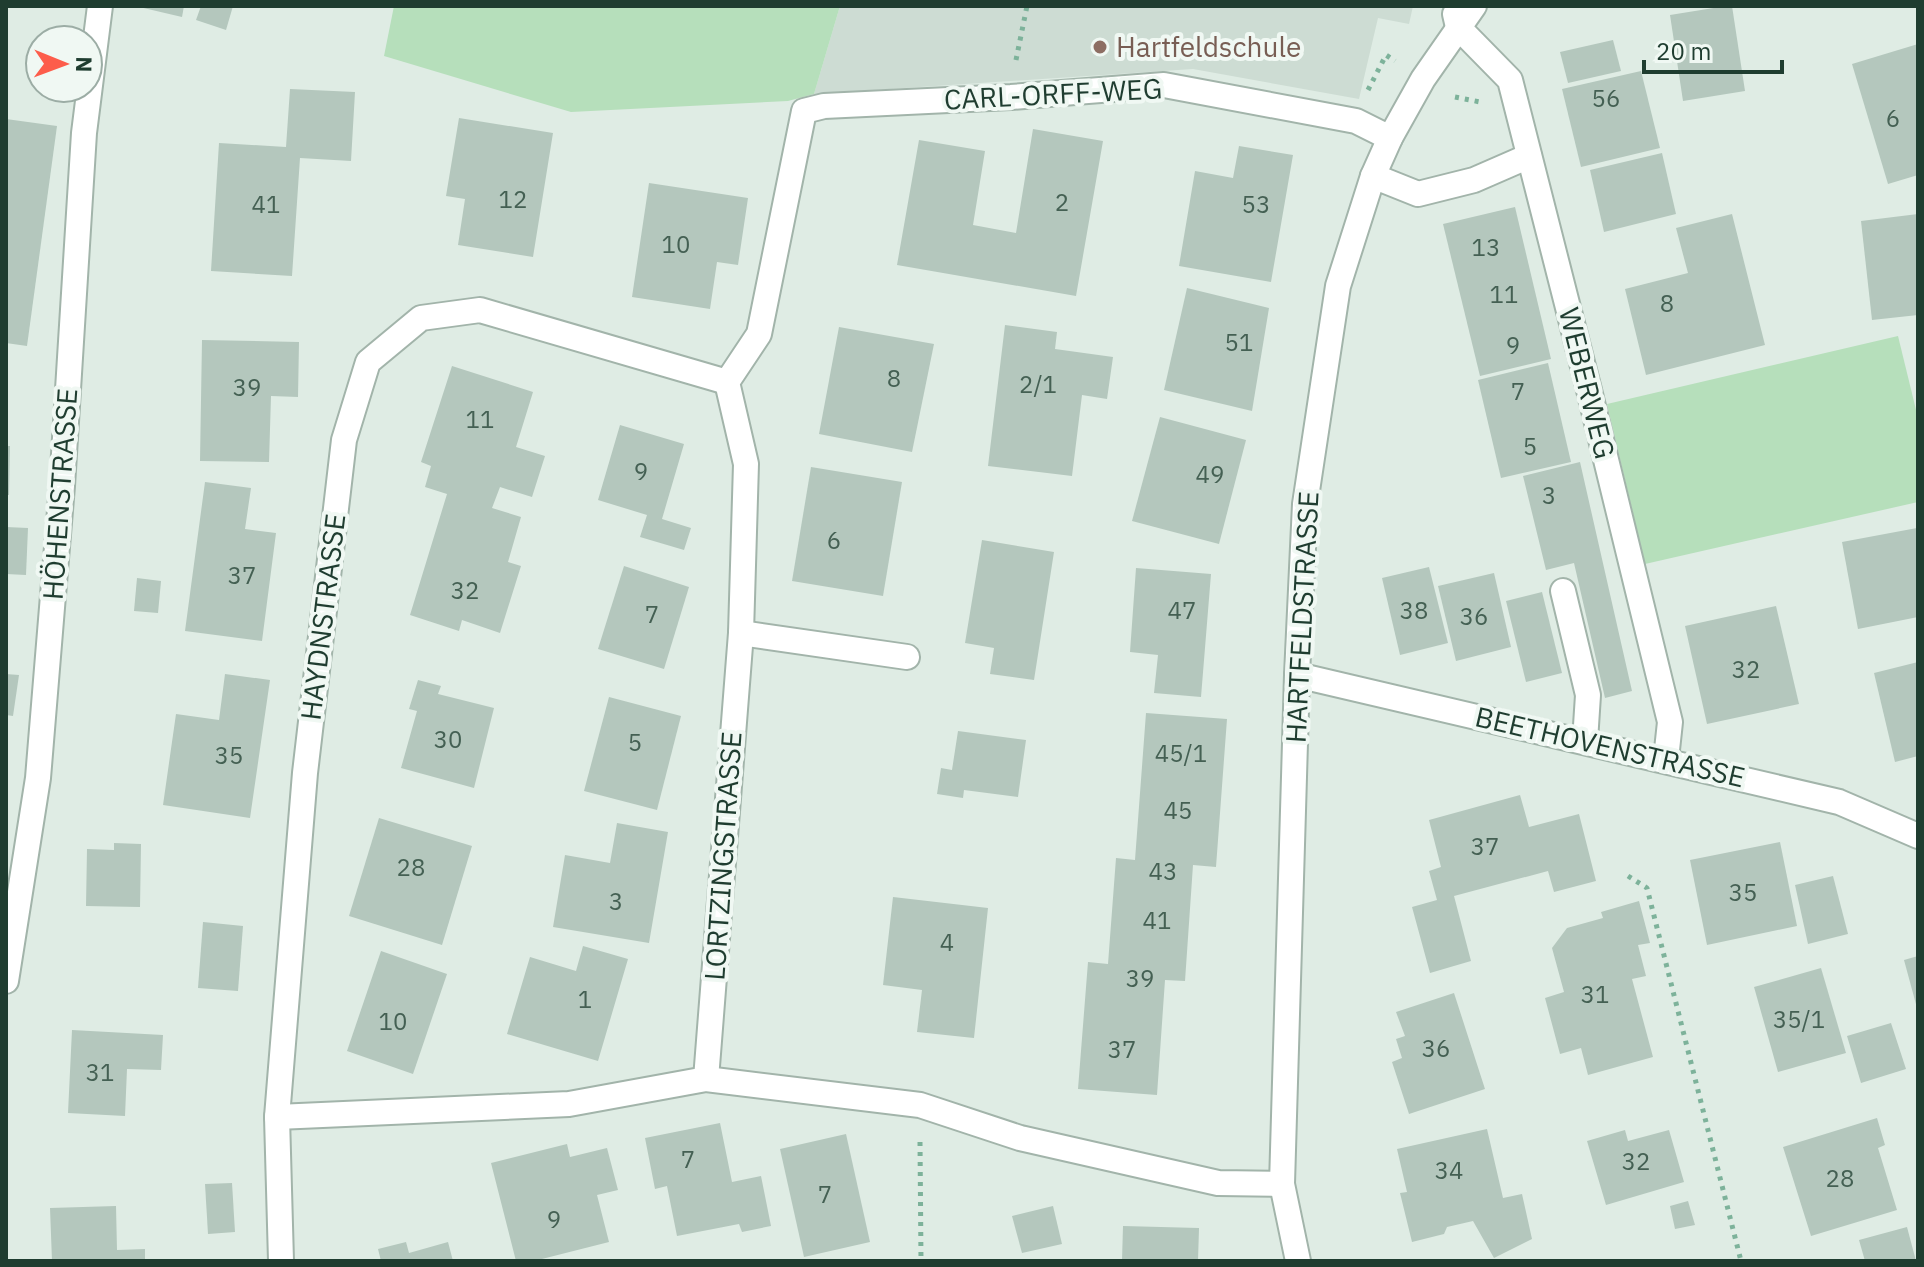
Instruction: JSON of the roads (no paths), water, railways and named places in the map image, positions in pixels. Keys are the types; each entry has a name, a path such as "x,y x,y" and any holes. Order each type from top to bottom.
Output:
{"street":[{"name":"HÖHENSTRASSE","path":"6,981 38,778 62,486 84,133 100,6"},
{"name":"HARTFELDSTRASSE","path":"1298,1261 1282,1184 1305,504 1338,286 1373,176 1390,138 1456,16 1474,6"},
{"name":"WEBERWEG","path":"1456,16 1510,80 1670,722 1666,759"},
{"name":"CARL-ORFF-WEG","path":"727,382 759,334 804,111 824,106 1011,97 1164,85 1356,121 1390,138"},
{"path":"1373,176 1418,194 1474,180 1529,156"},
{"name":"HAYDNSTRASSE","path":"281,1261 277,1117 305,773 344,440 368,362 421,318 480,310 727,382"},
{"name":"LORTZINGSTRASSE","path":"706,1079 741,633 746,464 727,382"},
{"path":"1563,591 1588,695 1585,741"},
{"path":"741,633 907,657"},
{"name":"BEETHOVENSTRASSE","path":"1297,675 1839,802 1918,836"},
{"path":"277,1117 569,1104 706,1079 920,1105 1020,1138 1218,1183 1282,1184"}],"place":[{"name":"Hartfeldschule","path":"1100,47"}]}
